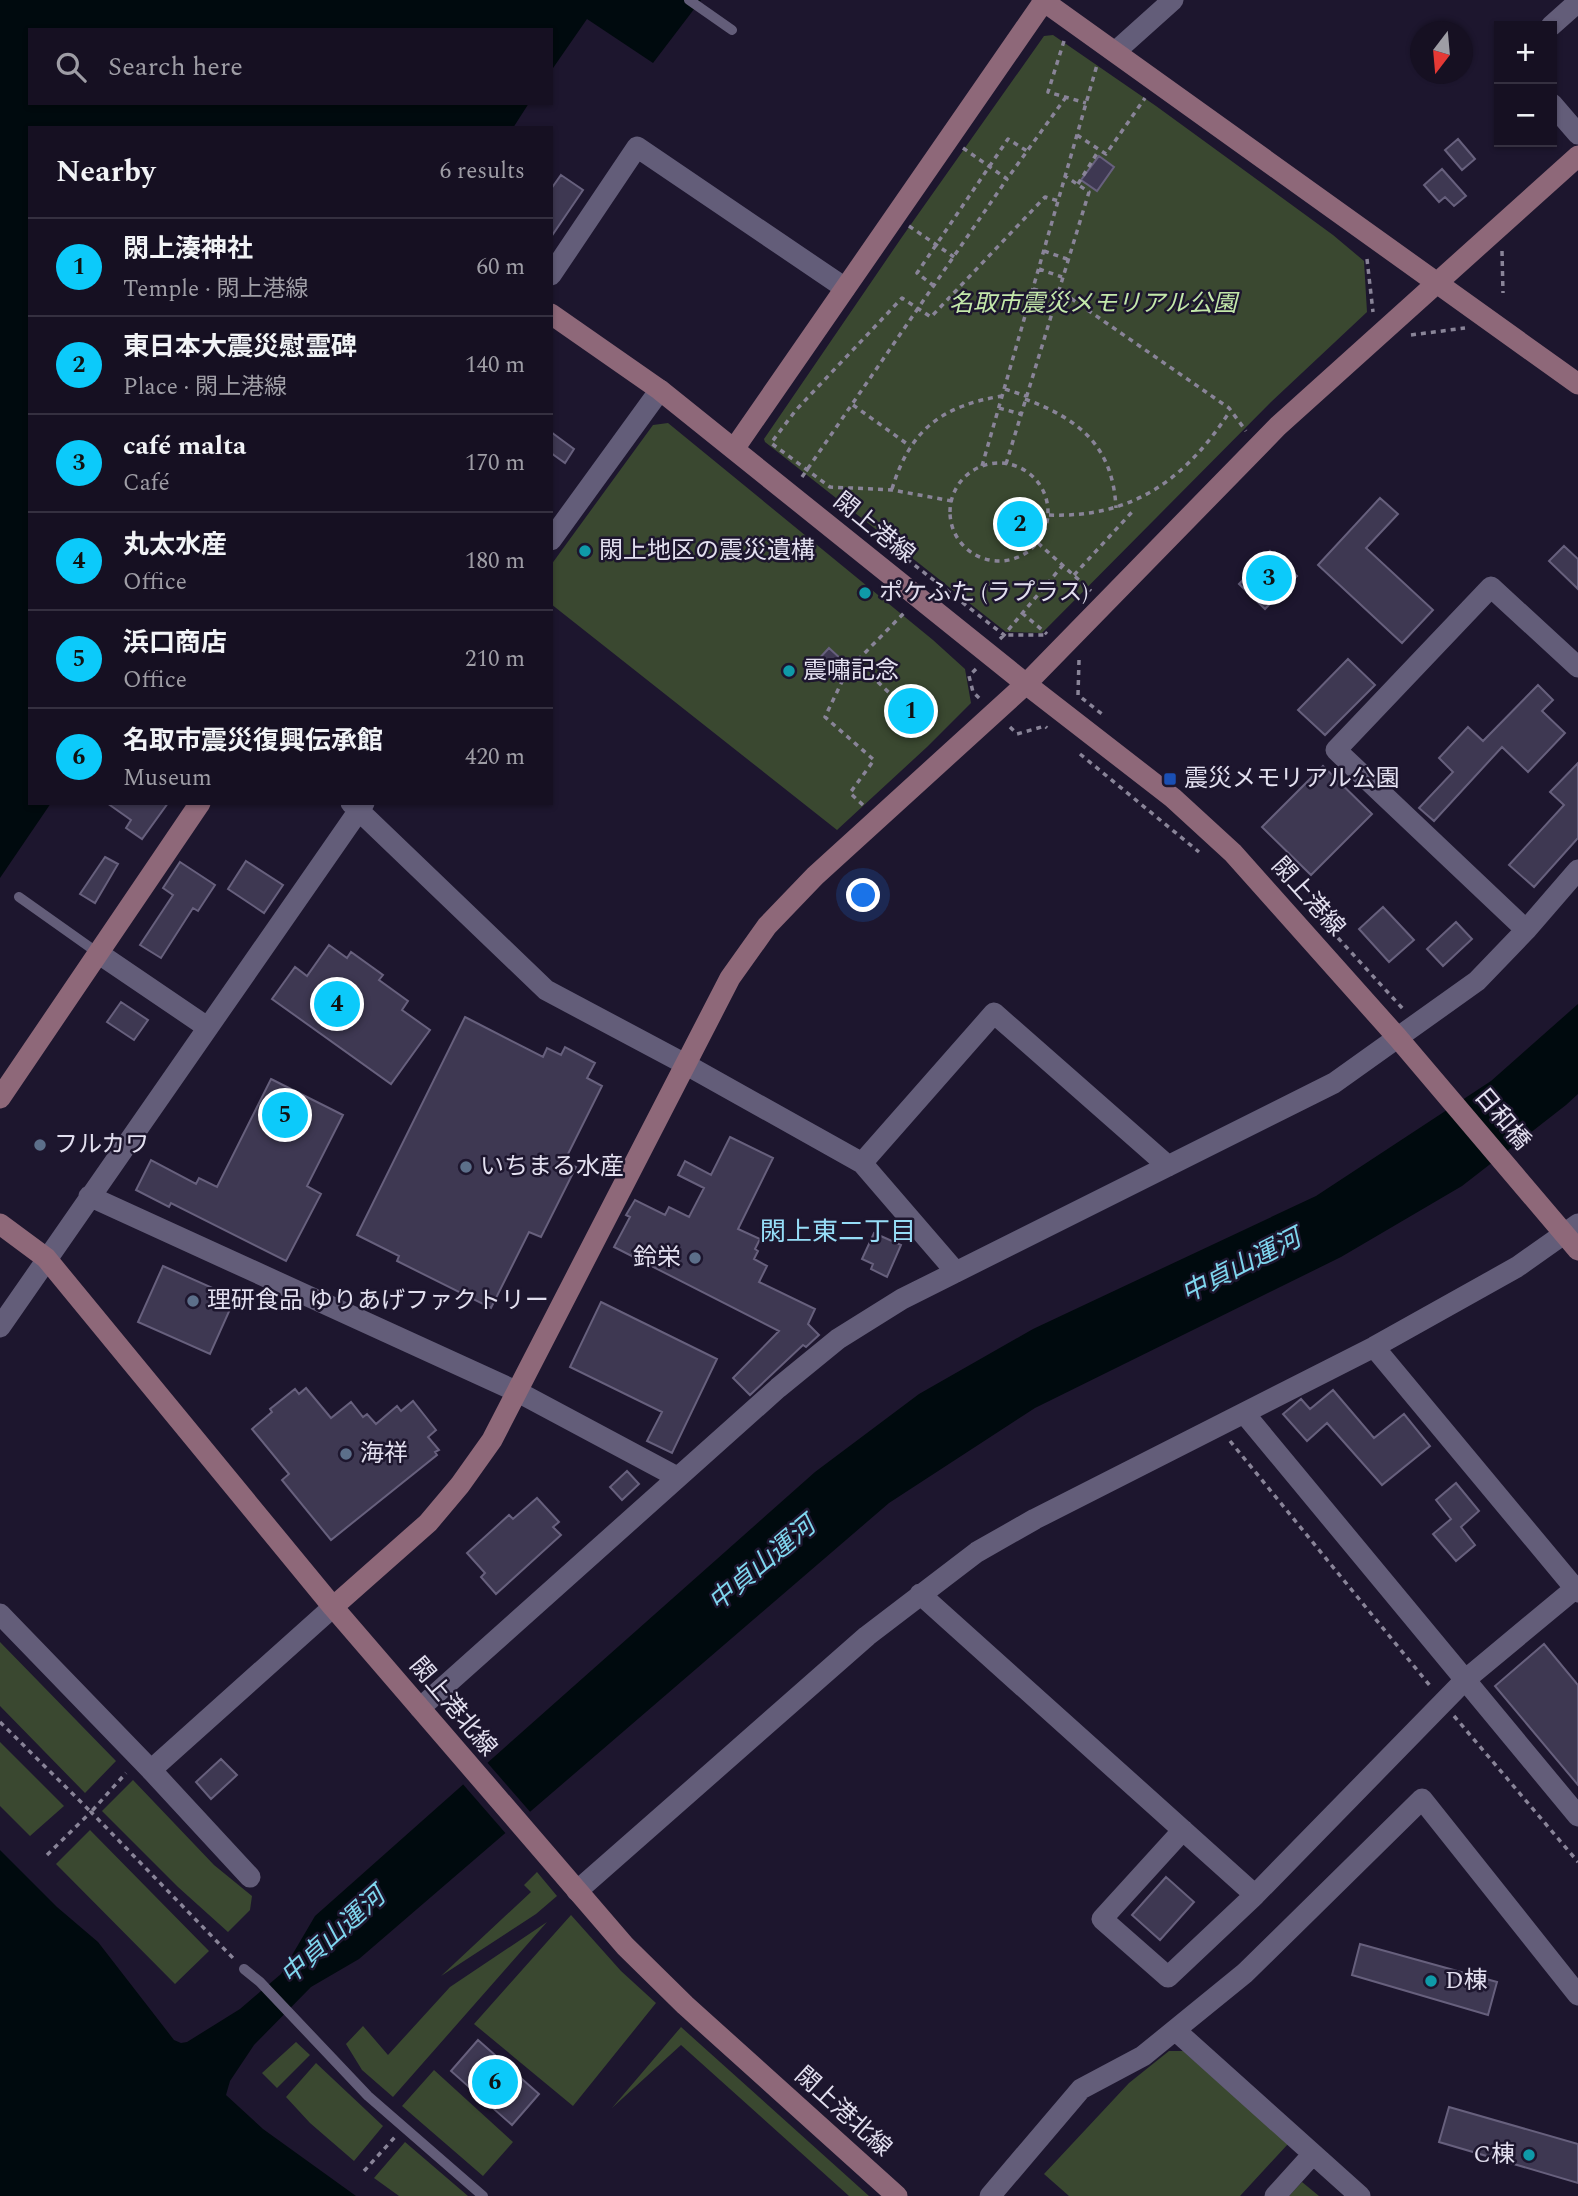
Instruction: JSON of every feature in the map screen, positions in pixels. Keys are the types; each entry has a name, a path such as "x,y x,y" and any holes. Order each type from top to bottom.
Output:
{"street":[{"path":"734,449 1043,0 1112,60 1438,283 1578,384"},
{"path":"1112,60 1173,0"},
{"path":"1557,21 1578,2"},
{"path":"1557,110 1578,134"},
{"path":"553,272 636,147 845,288"},
{"path":"140,1766 333,1607 428,1523 460,1485 492,1440 518,1392 730,978 767,926 815,876 1026,684 1278,426 1578,156"},
{"name":"閖上港線","path":"553,315 660,390 1026,684 1173,798 1233,853 1435,1081"},
{"path":"553,537 660,390"},
{"path":"1526,930 1336,750 1491,587 1578,667"},
{"path":"0,1098 199,805"},
{"path":"0,1327 358,805 546,990 862,1163 956,1272"},
{"path":"420,1708 677,1477 838,1339 902,1300 956,1272 1334,1083 1477,981 1578,870"},
{"path":"98,953 207,1027"},
{"path":"862,1163 995,1013 1168,1166"},
{"name":"日和橋","path":"1435,1081 1529,1191 1573,1236"},
{"path":"89,1196 518,1392 677,1477"},
{"name":"閖上港北線","path":"0,1224 46,1258 333,1607 625,1946 685,2005 897,2196"},
{"path":"576,1891 867,1636 977,1552 1035,1519 1374,1347 1573,1236"},
{"path":"1183,1830 1102,1919 1168,1977 1255,1895 1465,1680 1577,1589 1374,1347"},
{"path":"1244,1413 1578,1816"},
{"path":"920,1594 1255,1895"},
{"path":"0,1614 140,1766 250,1877"},
{"path":"990,2196 1081,2089 1143,2056 1245,1973 1422,1799 1578,1995"},
{"path":"1175,2031 1360,2196"},
{"path":"1275,2196 1313,2154"}],"lane":[{"path":"688,0 732,30"},
{"path":"19,897 98,953"},
{"path":"244,1969 261,1982 368,2096 483,2196"}],"path":[{"path":"1065,36 1048,92 1086,103"},
{"path":"982,466 1098,60 1112,60"},
{"path":"1077,135 1106,154 1147,95 1154,100"},
{"path":"802,477 1066,97"},
{"path":"934,286 917,273 1008,139 1027,151"},
{"path":"962,147 1007,179"},
{"path":"1078,184 1100,150"},
{"path":"1006,464 1089,192 1065,176"},
{"path":"952,501 892,490 830,487 771,443 796,410 902,298 931,317 1045,197 1059,201"},
{"path":"907,225 954,257"},
{"path":"1044,251 1067,259"},
{"path":"1359,251 1369,260 1374,311 1364,320"},
{"path":"1039,270 1062,277"},
{"path":"1033,289 1066,295 1231,410 1246,431"},
{"path":"1405,336 1472,327"},
{"path":"1004,389 1047,406 1082,428 1107,465 1115,508"},
{"path":"892,490 910,446 933,421 972,401 1002,396"},
{"path":"853,405 910,446"},
{"path":"999,408 1021,414"},
{"path":"1049,515 1090,514 1115,508 1162,486 1185,469 1210,442 1231,410"},
{"path":"1006,464 1020,468 1042,487 1049,515 1038,543 1027,553 998,562 970,552 959,542 952,528 950,513 958,485 968,474 982,466 1006,464"},
{"path":"1074,575 1132,512"},
{"path":"1038,543 1091,591 1083,600"},
{"path":"897,552 1004,635 1048,635 1057,626"},
{"path":"999,641 1063,565"},
{"path":"867,808 850,793 874,760 825,716 847,671 904,613"},
{"path":"1022,613 1048,635"},
{"path":"1078,662 1080,654"},
{"path":"856,661 904,707"},
{"path":"978,668 969,676 972,692 982,701"},
{"path":"1008,725 1017,734 1045,726 1053,732"},
{"path":"1074,749 1200,853"},
{"path":"1217,1427 1436,1693"},
{"path":"1450,1712 1578,1863"},
{"path":"0,1722 244,1969"},
{"path":"47,1854 140,1766"},
{"path":"364,2171 403,2128"}],"green space":[{"name":"名取市震災メモリアル公園","path":"1053,35 1156,106 1333,235 1364,261 1367,312 1271,402 1042,633 1006,632 764,439 1044,36"},
{"path":"668,423 965,669 971,703 837,830 553,606 553,562 653,425"},
{"path":"0,1642 116,1761 85,1793 0,1706"},
{"path":"0,1742 64,1806 30,1836 0,1806"},
{"path":"133,1780 214,1865 252,1896 250,1910 228,1932 178,1887 102,1811"},
{"path":"90,1830 209,1951 175,1984 56,1864"},
{"path":"537,1872 557,1896 536,1914 441,1976 531,1892 524,1885"},
{"path":"571,1915 621,1971 656,2003 573,2106 474,2024"},
{"path":"547,1922 393,2097 362,2070 346,2044 363,2026 388,2055 450,1987"},
{"path":"681,2027 869,2196 849,2196 681,2045 612,2108"},
{"path":"296,2042 310,2055 277,2088 262,2073"},
{"path":"1169,2051 1183,2051 1288,2144 1240,2196 1069,2196 1044,2174 1129,2083"},
{"path":"316,2063 383,2126 354,2161 310,2123 286,2097"},
{"path":"434,2070 513,2142 483,2176 402,2106"},
{"path":"405,2142 468,2196 399,2196 374,2178"},
{"path":"1302,2182 1319,2196 1289,2196"}],"water":[{"path":"0,0 701,0 653,63 587,19 553,68 553,28 28,28 28,105 528,105 514,126 28,126 28,805 50,805 0,878"},
{"name":"中貞山運河","path":"1578,1004 1578,1094 1462,1186 1341,1257 1035,1408 889,1503 359,1959 311,1987 254,2045 230,2081 226,2095 263,2129 356,2196 0,2196 0,1850 57,1907 98,1942 174,2040 187,2042 240,2009 281,1974 315,1916 815,1472 919,1394 1033,1329 1316,1196 1491,1081"}],"pier":[{"path":"485,1760 532,1814 508,1836 461,1782"}],"building":[{"path":"1458,139 1475,159 1462,170 1445,150"},
{"path":"1099,156 1114,167 1097,191 1081,180"},
{"path":"1442,169 1466,196 1454,206 1445,197 1439,202 1424,185"},
{"path":"561,175 583,190 553,234 553,186"},
{"path":"553,433 574,449 565,463 553,454"},
{"path":"1380,498 1398,514 1366,548 1433,610 1402,643 1318,565"},
{"path":"1564,546 1578,559 1578,589 1549,561"},
{"path":"1270,551 1297,576 1265,609 1239,584"},
{"path":"829,648 841,659 827,674 815,663"},
{"path":"1348,659 1375,685 1325,735 1298,710"},
{"path":"1538,685 1553,700 1542,711 1565,733 1528,772 1502,747 1434,821 1419,808 1453,772 1439,758 1468,727 1483,741"},
{"path":"1578,763 1578,838 1534,887 1509,865 1564,805 1550,792"},
{"path":"1323,766 1372,814 1311,875 1262,827"},
{"path":"110,805 167,805 142,839 126,828 131,820"},
{"path":"105,857 118,864 95,903 80,894"},
{"path":"246,861 283,885 264,913 228,889"},
{"path":"180,862 215,885 198,911 193,908 161,958 140,945 173,895 163,888"},
{"path":"1383,907 1414,940 1389,962 1359,929"},
{"path":"1456,922 1472,939 1443,966 1427,949"},
{"path":"329,945 347,958 351,952 383,975 379,980 408,1001 402,1010 430,1030 391,1084 272,999 295,967 307,976"},
{"path":"121,1002 148,1020 134,1040 107,1022"},
{"path":"465,1017 543,1057 547,1048 561,1055 565,1047 595,1063 587,1078 602,1086 564,1162 576,1167 541,1237 529,1232 491,1308 397,1261 399,1256 357,1235"},
{"path":"271,1079 343,1115 307,1186 321,1194 286,1261 171,1203 169,1207 136,1190 151,1160 196,1184 199,1178 217,1187"},
{"path":"730,1137 773,1158 738,1229 760,1239 754,1259 767,1266 759,1282 815,1309 808,1324 819,1335 806,1347 803,1345 750,1395 733,1378 779,1331 614,1247 630,1217 626,1215 635,1200 665,1215 669,1207 689,1217 704,1188 678,1175 685,1161 711,1175"},
{"path":"874,1233 901,1245 887,1277 871,1269 873,1264 862,1259"},
{"path":"163,1266 235,1298 210,1354 138,1322"},
{"path":"601,1302 717,1359 672,1453 647,1441 662,1412 570,1367"},
{"path":"306,1388 331,1418 351,1402 363,1417 367,1414 376,1424 397,1406 401,1411 413,1401 436,1430 428,1437 439,1450 435,1452 437,1455 331,1540 282,1480 289,1474 252,1429 272,1412 270,1409 295,1389 299,1394"},
{"path":"1333,1390 1374,1438 1404,1414 1430,1446 1382,1485 1327,1423 1307,1441 1283,1414 1301,1399 1310,1409"},
{"path":"627,1471 639,1484 622,1500 610,1487"},
{"path":"1456,1483 1479,1511 1461,1527 1475,1545 1456,1561 1433,1534 1451,1519 1436,1500"},
{"path":"537,1498 559,1522 553,1527 561,1535 496,1594 481,1577 485,1573 467,1553 509,1515 513,1519"},
{"path":"1544,1644 1578,1685 1578,1785 1495,1686"},
{"path":"221,1759 237,1775 211,1799 196,1782"},
{"path":"1166,1877 1194,1902 1160,1940 1132,1915"},
{"name":"D棟","path":"1360,1944 1497,1982 1488,2015 1352,1975"},
{"path":"478,2040 539,2094 512,2125 451,2071"},
{"name":"C棟","path":"1449,2107 1578,2144 1578,2183 1439,2142"}],"place":[{"name":"東日本大震災慰霊碑","path":"1020,524"},
{"name":"閖上地区の震災遺構","path":"585,551"},
{"name":"café malta","path":"1269,578"},
{"name":"ポケふた (ラプラス)","path":"865,593"},
{"name":"震嘯記念","path":"789,671"},
{"name":"閖上湊神社","path":"911,711"},
{"name":"震災メモリアル公園","path":"1170,779"},
{"name":"丸太水産","path":"337,1004"},
{"name":"浜口商店","path":"285,1115"},
{"name":"フルカワ","path":"40,1145"},
{"name":"いちまる水産","path":"466,1167"},
{"name":"鈴栄","path":"695,1258"},
{"name":"理研食品 ゆりあげファクトリー","path":"193,1301"},
{"name":"海祥","path":"346,1454"},
{"name":"D棟","path":"1431,1981"},
{"name":"名取市震災復興伝承館","path":"495,2082"},
{"name":"C棟","path":"1529,2155"}],"district":[{"name":"閖上東二丁目","path":"838,1232"}]}
